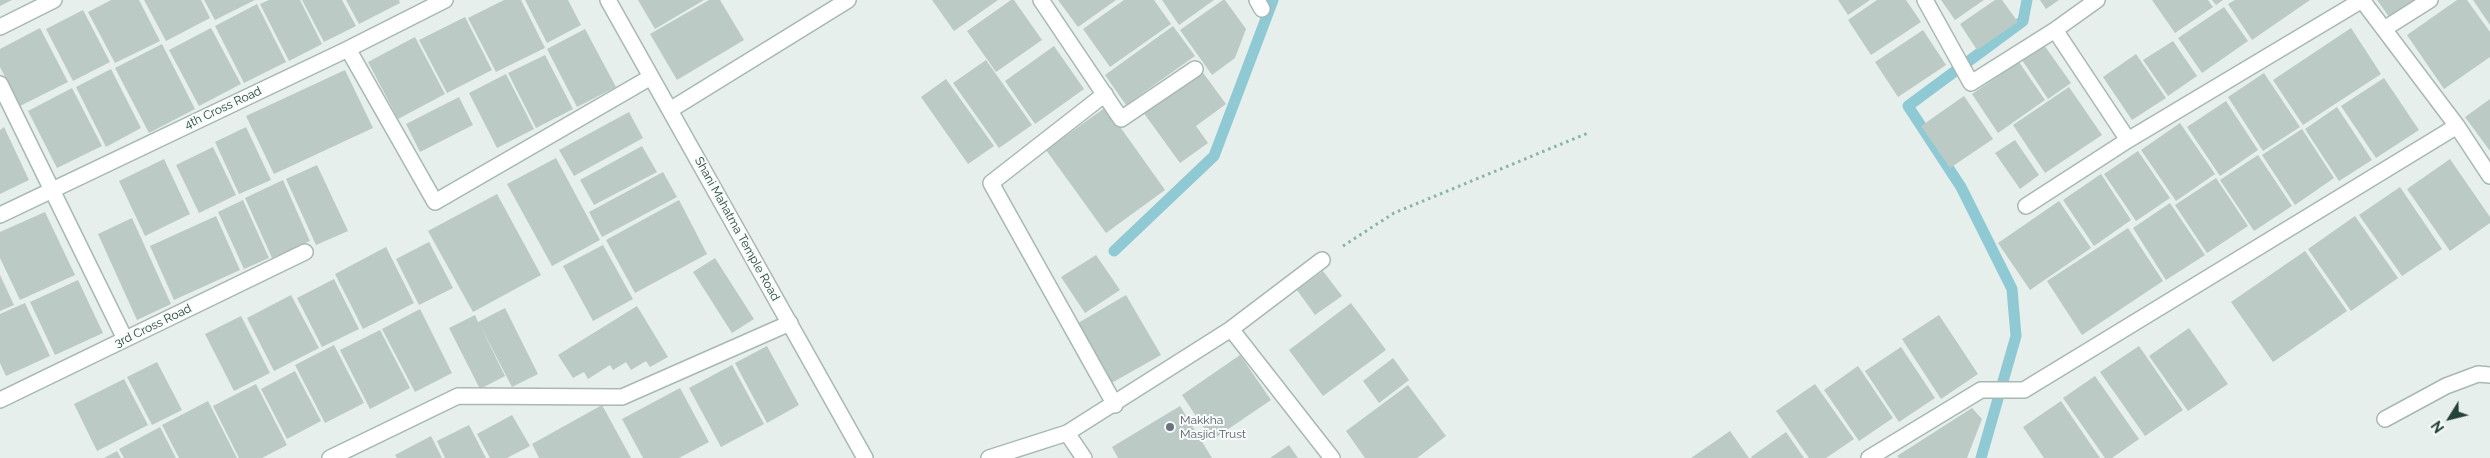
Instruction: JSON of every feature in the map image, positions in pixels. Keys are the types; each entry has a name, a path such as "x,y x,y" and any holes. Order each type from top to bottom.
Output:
{"street":[{"path":"0,27 54,0"},
{"name":"4th Cross Road","path":"0,215 348,49 445,0"},
{"name":"Shani Mahatma Temple Road","path":"608,0 865,458"},
{"path":"670,110 848,0"},
{"path":"1041,0 1121,119 1195,69"},
{"path":"1925,0 1971,83 2055,30 2097,0"},
{"path":"2026,206 2128,140 2362,0 2456,126 2490,176"},
{"path":"2384,29 2430,0"},
{"path":"2055,30 2128,140"},
{"path":"348,49 435,202 651,77"},
{"path":"0,84 126,339"},
{"path":"1105,94 991,183 1115,405"},
{"path":"1869,458 1981,390 2024,390 2456,126"},
{"name":"3rd Cross Road","path":"0,400 305,252"},
{"path":"989,458 1067,433 1115,405 1231,328 1322,260"},
{"path":"330,458 458,396 622,397 790,323"},
{"path":"1231,328 1332,458"},
{"path":"2386,419 2446,386 2478,374 2490,375"},
{"path":"1067,433 1084,458"}],"path":[{"path":"1322,260 1394,213 1588,133"}],"building":[{"path":"0,0 12,0 0,6"},
{"path":"111,0 139,0 160,41 115,63 88,12"},
{"path":"144,0 201,0 210,18 166,41"},
{"path":"204,0 255,0 215,20"},
{"path":"269,0 300,0 322,44 289,61 260,4"},
{"path":"302,0 342,0 356,26 324,42"},
{"path":"346,0 399,0 400,3 359,24"},
{"path":"504,0 521,0 545,48 496,72 468,18"},
{"path":"525,0 568,0 581,25 547,43"},
{"path":"638,0 704,0 655,29"},
{"path":"709,0 720,0 744,40 677,80 650,34"},
{"path":"932,0 998,0 954,31"},
{"path":"1011,0 1014,0 1042,40 996,72 967,31"},
{"path":"1058,0 1116,0 1078,27"},
{"path":"1124,0 1154,0 1171,24 1110,67 1083,29"},
{"path":"1162,0 1214,0 1179,25"},
{"path":"1225,0 1246,29 1235,58 1212,75 1180,30"},
{"path":"1838,0 1870,0 1848,15"},
{"path":"1877,0 1906,0 1921,22 1871,55 1848,20"},
{"path":"1941,0 1984,0 1955,20"},
{"path":"1995,0 2002,0 2018,22 1977,50 1960,24"},
{"path":"2040,0 2059,0 2046,9"},
{"path":"2152,0 2208,0 2213,7 2175,33"},
{"path":"2212,0 2223,0 2216,5"},
{"path":"2235,0 2310,0 2252,40 2228,4"},
{"path":"2377,0 2416,0 2390,18"},
{"path":"2457,0 2467,0 2490,32 2490,57 2444,89 2407,35"},
{"path":"2473,0 2490,0 2490,25"},
{"path":"257,4 286,62 244,83 215,26"},
{"path":"2224,7 2248,41 2202,73 2178,38"},
{"path":"83,10 110,62 73,81 46,29"},
{"path":"465,17 492,70 447,93 419,40"},
{"path":"1173,26 1195,56 1126,105 1105,75"},
{"path":"40,28 68,82 20,106 0,67 0,49"},
{"path":"211,28 241,84 199,106 169,50"},
{"path":"2351,28 2381,74 2303,125 2273,80"},
{"path":"585,29 616,87 577,107 547,49"},
{"path":"1923,30 1946,65 1898,97 1875,62"},
{"path":"415,37 445,94 398,119 368,62"},
{"path":"2173,41 2197,76 2168,96 2143,60"},
{"path":"162,44 195,109 149,133 115,68"},
{"path":"2044,45 2071,83 2048,99 2022,60"},
{"path":"1054,46 1084,89 1035,124 1005,81"},
{"path":"2136,54 2166,98 2132,120 2103,77"},
{"path":"545,55 573,109 536,128 508,73"},
{"path":"986,60 1032,125 999,148 953,83"},
{"path":"2019,62 2045,100 1998,133 1972,94"},
{"path":"111,69 141,128 106,147 76,87"},
{"path":"345,70 373,128 274,174 246,116"},
{"path":"1201,70 1226,104 1196,126 1208,143 1180,163 1143,112"},
{"path":"2264,73 2300,127 2263,151 2228,97"},
{"path":"506,74 534,129 497,148 469,93"},
{"path":"2384,78 2419,130 2376,158 2341,106"},
{"path":"946,79 994,146 968,164 921,97"},
{"path":"2069,87 2102,135 2045,173 2013,125"},
{"path":"72,88 102,146 57,168 28,111"},
{"path":"1964,96 1993,139 1950,168 1921,126"},
{"path":"459,97 473,125 420,152 406,124"},
{"path":"2490,99 2490,151 2465,117"},
{"path":"2226,101 2258,150 2220,176 2187,127"},
{"path":"1106,107 1165,190 1106,233 1046,150"},
{"path":"2337,107 2372,160 2339,181 2305,129"},
{"path":"629,112 643,138 574,176 559,150"},
{"path":"2180,123 2215,174 2176,201 2141,150"},
{"path":"4,127 29,180 0,194 0,130"},
{"path":"246,127 271,180 239,194 215,142"},
{"path":"2302,129 2334,178 2295,205 2262,155"},
{"path":"2015,140 2039,175 2020,189 1995,153"},
{"path":"642,146 657,172 594,205 580,180"},
{"path":"213,147 236,195 199,213 176,165"},
{"path":"2138,151 2170,198 2136,221 2104,174"},
{"path":"2258,155 2292,206 2254,231 2220,180"},
{"path":"556,158 600,240 552,266 507,184"},
{"path":"164,159 190,214 145,236 119,181"},
{"path":"2450,159 2490,217 2490,223 2450,251 2407,189"},
{"path":"317,165 348,231 316,245 286,179"},
{"path":"663,172 677,197 602,237 589,212"},
{"path":"2101,174 2131,220 2094,246 2063,200"},
{"path":"2216,178 2248,226 2207,253 2175,205"},
{"path":"283,180 310,241 272,258 245,198"},
{"path":"2400,187 2442,249 2402,276 2359,215"},
{"path":"497,194 541,275 473,312 428,231"},
{"path":"243,200 269,258 244,269 218,212"},
{"path":"679,200 707,254 635,293 606,240"},
{"path":"2059,201 2091,248 2030,290 1998,243"},
{"path":"2170,203 2205,255 2166,280 2133,228"},
{"path":"45,212 75,275 20,300 0,258 0,232"},
{"path":"216,216 240,270 174,300 150,246"},
{"path":"2355,216 2398,278 2351,311 2308,249"},
{"path":"132,218 171,304 137,320 98,234"},
{"path":"2128,228 2163,281 2082,335 2047,281"},
{"path":"429,242 453,288 419,305 396,259"},
{"path":"603,245 633,299 593,321 563,266"},
{"path":"386,247 414,303 363,329 335,274"},
{"path":"2305,251 2347,311 2273,362 2231,302"},
{"path":"1096,255 1120,290 1085,313 1061,277"},
{"path":"715,258 754,319 732,333 693,272"},
{"path":"1323,271 1342,296 1315,315 1297,290"},
{"path":"0,275 14,305 0,311"},
{"path":"334,279 359,329 322,347 297,298"},
{"path":"78,280 103,333 55,355 30,302"},
{"path":"291,295 319,348 274,371 247,318"},
{"path":"1126,295 1161,355 1108,385 1073,326"},
{"path":"25,303 50,356 6,376 0,363 0,314"},
{"path":"1351,303 1386,350 1323,396 1289,350"},
{"path":"637,306 668,357 650,367 646,361 631,370 626,362 613,370 610,365 588,379 584,372 573,378 558,355"},
{"path":"505,308 538,374 512,387 480,325 505,376 480,389 449,328 475,315 478,322"},
{"path":"420,309 452,373 415,392 382,329"},
{"path":"1939,315 1978,374 1941,399 1902,339"},
{"path":"241,316 270,373 234,391 205,334"},
{"path":"2189,328 2228,384 2188,411 2149,356"},
{"path":"380,330 410,388 370,409 340,350"},
{"path":"334,345 364,403 325,423 295,365"},
{"path":"767,346 799,405 767,423 735,363"},
{"path":"2139,346 2183,410 2145,436 2100,372"},
{"path":"1901,347 1935,398 1899,422 1865,371"},
{"path":"1240,355 1271,400 1212,440 1182,395"},
{"path":"1393,358 1409,380 1379,403 1363,381"},
{"path":"157,362 182,410 152,425 127,377"},
{"path":"732,365 764,424 721,447 689,388"},
{"path":"1858,366 1893,418 1859,441 1824,390"},
{"path":"295,371 321,421 287,439 261,389"},
{"path":"2095,376 2139,439 2112,458 2105,458 2063,398"},
{"path":"124,379 148,425 97,451 74,404"},
{"path":"256,384 287,445 262,458 239,458 213,406"},
{"path":"1815,384 1854,439 1826,458 1809,458 1776,411"},
{"path":"1408,385 1446,436 1417,458 1365,458 1346,431"},
{"path":"680,388 709,442 679,458 643,458 622,419"},
{"path":"208,401 237,458 179,458 162,425"},
{"path":"2061,401 2100,458 2044,458 2023,427"},
{"path":"602,405 631,458 539,458 532,444"},
{"name":"Makkha Masjid Trust","path":"1180,406 1212,458 1118,458 1112,447"},
{"path":"1972,408 1982,419 1967,458 1899,458 1897,456"},
{"path":"512,415 530,446 507,458 490,458 477,434"},
{"path":"469,425 486,458 445,458 437,441"},
{"path":"160,427 176,458 124,458 119,449"},
{"path":"1730,431 1749,458 1691,458"},
{"path":"1786,432 1804,458 1751,457"},
{"path":"431,436 442,458 397,458 395,455"},
{"path":"1289,445 1298,458 1270,458"},
{"path":"117,451 121,458 104,458"}],"waterway":[{"path":"1114,251 1214,156 1273,0"},
{"path":"1981,458 2016,336 2012,289 1961,187 1908,106 2023,21 2027,0"}],"place":[{"name":"Makkha Masjid Trust","path":"1170,427"}]}
